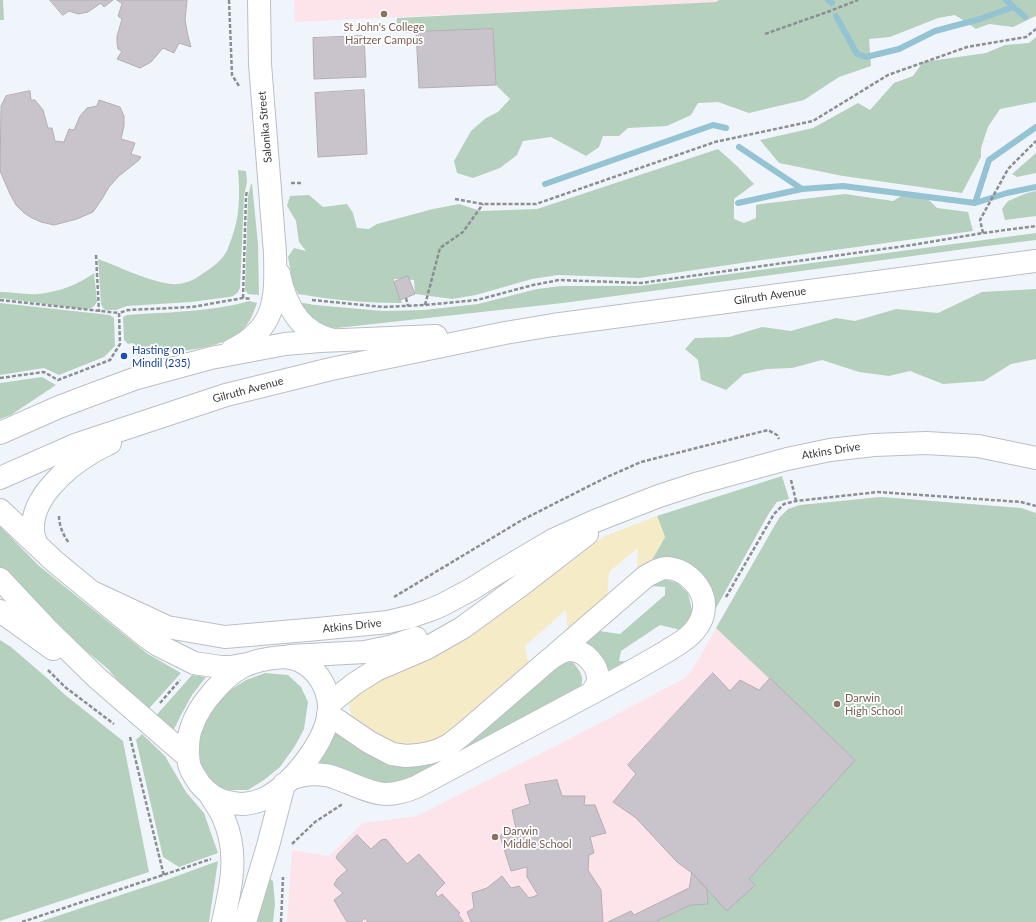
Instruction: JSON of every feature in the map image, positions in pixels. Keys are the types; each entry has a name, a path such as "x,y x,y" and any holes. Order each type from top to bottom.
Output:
{"street":[{"name":"Salonika Street","path":"211,358 232,350 252,339 266,323 272,305 279,298 281,285 275,253 260,64 258,0"},
{"name":"Gilruth Avenue","path":"0,478 75,445 226,395 301,376 505,333 898,278 1036,261"},
{"name":"Salonika Street","path":"279,298 291,309 297,318 312,331 327,339 338,341"},
{"name":"Gilruth Avenue","path":"2,431 96,392 211,358 285,344 505,333"},
{"path":"37,545 33,536 35,511 49,488 59,478 90,453 187,407"},
{"name":"Atkins Drive","path":"94,593 167,627 225,637 318,630 388,622 413,616 442,605 472,589 552,540 595,521 659,496 699,483 787,459 830,450 874,445 926,443 978,446 1036,458"},
{"name":"Atkins Drive","path":"329,709 354,684 376,670 425,649 462,628 598,526 633,507"},
{"path":"0,510 54,561 158,645 194,663 221,667 231,667 263,659 283,657 292,658 308,665 323,682 327,694 329,709 322,735 316,747 301,767 287,782 261,800 250,803 239,804 228,802 210,795"},
{"name":"Atkins Drive","path":"283,657 366,652 394,646 415,639 449,622 485,598 551,549 595,521"},
{"path":"287,782 307,774 325,775 375,794 396,794 416,787 646,664 682,641 692,633 703,617 704,598 700,590 693,582 681,572 666,568 651,573 462,735 449,745 429,753 406,756 392,754 369,742 329,709"},
{"path":"0,579 46,628 96,677 188,757"},
{"path":"0,611 88,674 96,677"},
{"path":"550,659 563,651 570,650 583,653 597,672 598,681 590,694"},
{"path":"223,922 233,871 231,840 224,818 210,795 190,768 188,757 189,739 191,726 197,713 207,698 220,684 238,669 250,663"},
{"path":"244,922 287,782"}],"path":[{"path":"228,0 232,75 242,92"},
{"path":"765,34 858,0"},
{"path":"455,199 483,204 536,204 715,142 813,121 888,75 967,48 1026,37 1036,29"},
{"path":"982,233 980,220 1008,169 1036,141"},
{"path":"243,298 246,196 248,189"},
{"path":"425,305 440,248 463,232 483,204"},
{"path":"0,300 119,313 128,310 192,307 243,298 257,299 292,297 317,301 383,307 425,305 477,300 533,285 559,280 641,283 1036,226"},
{"path":"96,255 99,312"},
{"path":"406,298 408,306"},
{"path":"0,378 44,372 58,380 110,360 120,344 119,313"},
{"path":"388,601 522,520 607,477 642,462 768,430 777,435 787,459 796,501 878,492 1021,502 1036,506"},
{"path":"41,501 58,506 59,521 64,536 69,543"},
{"path":"145,720 194,663"},
{"path":"48,670 65,687 119,728"},
{"path":"125,732 130,737 164,876"},
{"path":"22,922 164,876 232,852"},
{"path":"281,922 283,876"}],"shaded area":[{"name":"St John's College Hartzer Campus","path":"294,0 719,0 716,2 295,22"},
{"name":"Darwin High School","path":"881,497 1021,508 1036,513 1036,922 287,922 292,850 329,856 363,823 417,816 587,730 687,677 779,518 788,509 800,505"}],"green space":[{"path":"0,0 3,0 4,20 0,20"},
{"path":"719,0 1036,0 1036,16 1013,27 989,24 976,29 955,15 938,18 890,37 869,39 871,66 839,77 804,100 749,113 718,102 698,103 691,115 667,126 628,128 619,136 603,136 599,147 586,156 551,137 523,141 517,155 500,168 473,178 457,173 454,161 471,131 486,118 498,112 510,99 496,85 493,29 403,33 396,25 397,18 716,2"},
{"path":"1036,37 1036,102 1000,109 988,127 981,148 981,157 962,193 843,176 779,163 760,140 813,128 858,103 870,110 894,83 913,76 923,62 986,53 1005,45 1029,43"},
{"path":"718,149 754,184 734,199 734,219 744,223 756,218 756,205 761,204 845,194 893,201 903,195 917,195 930,201 937,208 968,212 973,231 640,278 558,275 532,279 476,295 452,299 415,294 414,280 394,279 402,303 350,301 298,294 293,284 288,257 294,248 306,251 299,242 296,221 287,206 290,196 309,195 323,207 347,204 353,213 357,228 369,229 377,224 433,209 459,204 481,211 537,209"},
{"path":"1036,153 1036,173 1017,177 1012,174"},
{"path":"238,170 246,171 247,182 244,196 240,288 237,293 229,297 191,302 127,306 116,310 105,310 101,304 98,259 153,280 175,284 195,279 211,268 223,257 227,251 234,231 238,214"},
{"path":"251,184 258,244 259,295 248,294 245,290 248,196"},
{"path":"1036,191 1036,216 1005,220 1002,209 1008,201"},
{"path":"1036,233 1036,240 563,303 337,328 322,327 309,322 297,302 383,311 424,310 478,304 537,289 561,286 640,286"},
{"path":"94,273 97,302 90,308 85,309 0,298 0,292 33,294 60,290 81,281"},
{"path":"1036,289 1036,359 1011,364 984,381 943,384 910,371 889,376 859,372 822,360 792,368 767,369 744,374 726,390 701,380 698,360 685,349 695,338 729,337 762,327 791,331 836,318 855,321 896,309 938,313 982,292"},
{"path":"249,301 257,303 250,320 242,331 215,345 189,350 137,356 133,343 128,344 124,340 123,317 127,315 204,309 234,305"},
{"path":"0,303 110,315 114,318 115,346 104,357 59,375 44,368 0,375"},
{"path":"42,377 56,385 11,415 0,419 0,383"},
{"path":"782,476 789,499 777,502 769,513 711,617 711,601 650,563 665,537 657,516"},
{"name":"Darwin High School","path":"881,497 1021,508 1036,513 1036,922 659,922 658,920 691,905 708,904 707,889 727,910 755,885 749,879 855,760 716,628 779,518 788,509 800,505"},
{"path":"0,526 38,565 148,654 181,673 145,713 108,669 42,614 0,570"},
{"path":"664,579 677,583 688,593 692,610 688,624 681,630 660,625 621,651 619,661 633,662 604,679 578,643 593,630 620,634 665,595 665,587 650,586"},
{"path":"0,640 11,647 64,694 123,741 149,872 0,921"},
{"path":"562,660 573,662 580,672 582,681 580,690 395,788 318,765 337,729"},
{"path":"265,673 288,675 301,687 308,702 304,729 295,746 280,767 264,780 248,790 228,790 215,785 202,772 197,754 202,730 212,710 229,691 246,680"},
{"path":"192,675 206,677 192,695 172,733 152,720"},
{"path":"142,734 165,756 186,792 204,813 218,853 179,867 163,857 136,740"},
{"path":"218,861 209,922 39,922 166,880"},
{"path":"265,875 273,881 275,904 273,922 255,922"}],"sand":[{"path":"657,516 665,537 650,563 637,570 638,548 609,572 607,599 568,633 566,610 525,646 529,668 454,733 429,746 391,746 355,720 349,710 350,698 605,536"}],"building":[{"path":"50,0 113,0 104,7 101,3 88,12 78,14 69,11 63,15"},
{"path":"117,0 187,0 185,20 191,47 179,43 174,53 163,48 151,62 140,68 117,59 122,51 118,49 117,36 122,19 118,16 122,4"},
{"path":"493,29 496,85 419,88 416,32"},
{"path":"364,36 366,77 314,79 313,38"},
{"path":"364,90 367,154 318,157 315,93"},
{"path":"30,91 31,100 35,100 43,110 48,128 52,128 55,141 64,142 69,129 74,130 80,116 87,108 97,106 99,100 120,107 124,116 124,126 121,139 135,143 131,154 141,157 109,187 93,212 77,219 54,225 41,222 24,213 16,205 10,194 0,171 1,106 6,96"},
{"path":"408,276 415,294 400,300 394,282"},
{"path":"713,673 730,691 740,680 759,690 770,678 855,760 749,879 755,885 727,911 692,873 677,862 636,818 613,802 636,774 628,765"},
{"path":"557,780 562,796 585,796 584,805 595,805 606,833 590,837 594,853 589,855 588,870 601,890 603,922 471,922 467,912 474,908 472,893 487,888 502,876 511,888 519,886 529,898 538,895 527,877 527,867 511,871 500,836 505,831 516,829 512,810 530,804 525,785"},
{"path":"357,835 371,849 381,840 386,839 407,864 419,854 445,883 435,893 438,897 442,894 460,913 458,914 463,922 368,922 365,918 361,922 347,922 334,900 343,893 334,885 337,879 347,870 336,858 338,854"},
{"path":"692,873 707,889 708,904 691,905 658,920 659,922 608,922 631,911 634,915 689,888"}],"waterway":[{"path":"828,0 832,3"},
{"path":"1006,0 1025,17"},
{"path":"836,16 857,54 866,57 899,49 935,31 980,19 1013,7"},
{"path":"545,184 713,125 726,128"},
{"path":"975,203 989,160 1036,127"},
{"path":"739,147 802,189"},
{"path":"738,203 802,189 843,186 975,203 1007,193 1036,187"}],"place":[{"name":"St John's College Hartzer Campus","path":"384,14"},
{"name":"Hasting on Mindil (235)","path":"124,356"},
{"name":"Darwin High School","path":"837,704"},
{"name":"Darwin Middle School","path":"495,837"}]}
